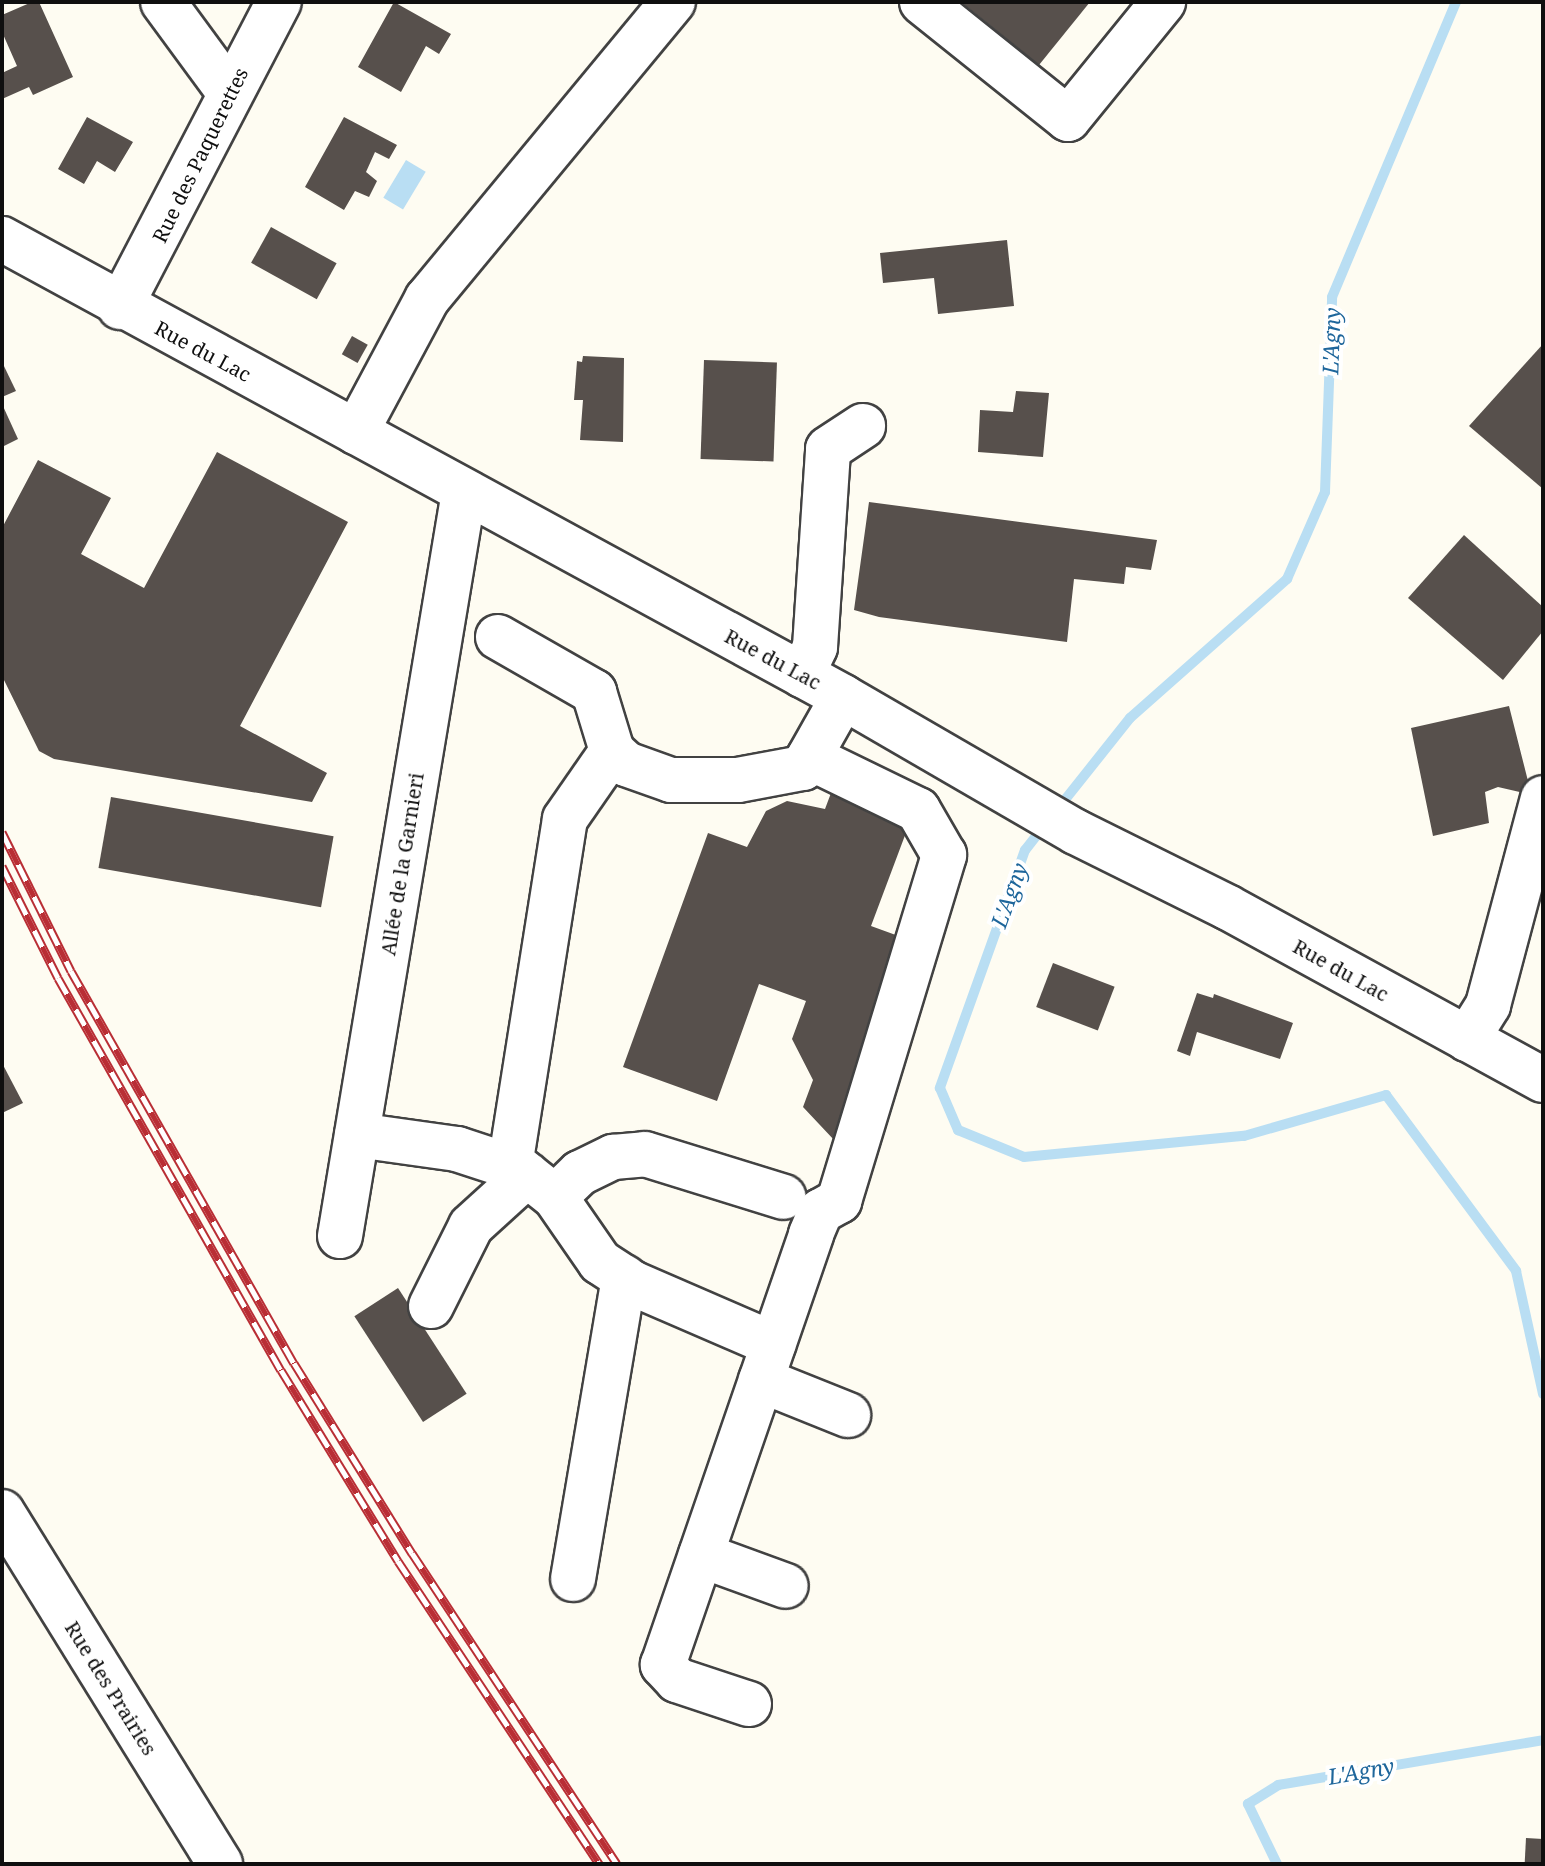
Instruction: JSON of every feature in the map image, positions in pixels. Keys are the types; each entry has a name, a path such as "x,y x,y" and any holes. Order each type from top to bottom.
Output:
{"street":[{"path":"163,2 229,92"},
{"name":"Rue des Paquerettes","path":"120,307 229,92 279,2"},
{"path":"356,432 427,299 673,2"},
{"path":"922,2 1068,119 1163,2"},
{"name":"Rue du Lac","path":"2,239 120,307 843,697 1076,832 1227,907 1543,1080"},
{"path":"802,675 815,647 828,449 863,426"},
{"name":"Allée de la Garnieri","path":"340,1236 464,492"},
{"path":"498,637 594,692 612,751 626,764 671,780 738,780 803,768 843,697"},
{"path":"531,1179 565,819 612,751"},
{"path":"749,1704 677,1680 663,1665 821,1211 839,1201 944,855 918,810 809,757"},
{"path":"1467,1039 1488,1005 1543,798"},
{"path":"357,1135 457,1149 531,1179 600,1262 767,1362 848,1415"},
{"path":"431,1306 471,1226 531,1179 591,1168 613,1157 645,1154 784,1197"},
{"path":"573,1579 624,1277"},
{"name":"Rue des Prairies","path":"2,1512 220,1864"},
{"path":"701,1555 786,1586"}],"water":[{"path":"406,160 426,172 403,210 383,198"}],"building":[{"path":"39,2 73,77 33,95 29,87 2,99 2,73 17,66 2,32 2,15"},
{"path":"394,2 451,34 439,54 426,46 401,92 358,67"},
{"path":"961,2 1090,2 1039,65"},
{"path":"87,117 133,142 115,172 97,161 84,184 58,169"},
{"path":"344,117 397,145 389,159 375,152 366,172 377,181 369,197 355,191 344,210 305,187"},
{"path":"271,227 337,263 317,299 251,263"},
{"path":"1007,240 1014,306 938,314 934,278 883,283 880,253"},
{"path":"352,336 368,345 358,363 342,354"},
{"path":"1543,344 1543,489 1469,426"},
{"path":"583,356 624,358 623,442 580,440 583,400 574,400 577,361 582,362"},
{"path":"704,360 777,363 774,461 701,459"},
{"path":"2,362 16,391 2,397"},
{"path":"1016,391 1049,393 1043,457 978,452 980,410 1013,412"},
{"path":"2,404 18,439 2,447"},
{"path":"217,452 348,522 240,726 327,773 312,802 54,759 39,751 2,676 2,528 38,460 111,498 81,554 144,588"},
{"path":"869,502 1157,540 1151,570 1126,567 1124,584 1074,579 1067,642 879,617 854,610"},
{"path":"1464,535 1543,607 1543,631 1503,680 1408,598"},
{"path":"1509,706 1528,781 1524,793 1498,787 1485,792 1489,823 1433,836 1411,728"},
{"path":"831,793 910,822 871,926 904,938 835,1141 803,1107 813,1080 792,1039 806,1001 759,984 717,1101 623,1067 708,833 747,847 766,811 787,801 825,809"},
{"path":"111,797 334,836 321,907 98,868"},
{"path":"1053,963 1115,987 1098,1031 1036,1007"},
{"path":"1197,993 1213,998 1214,994 1293,1023 1280,1059 1197,1032 1190,1056 1177,1051"},
{"path":"2,1063 23,1103 2,1113"},
{"path":"398,1288 467,1394 423,1422 354,1316"},
{"path":"1526,1838 1543,1839 1542,1864 1525,1864"}],"waterway":[{"name":"L'Agny","path":"1056,811 1130,718 1287,579 1325,492 1332,297 1456,2"},
{"name":"L'Agny","path":"1044,826 1025,850 940,1088 958,1130 1024,1157 1244,1136 1386,1095 1516,1271 1543,1394"},
{"name":"L'Agny","path":"1277,1864 1248,1804 1278,1785 1543,1740"}],"railway":[{"path":"2,832 71,971 294,1363 412,1553 617,1864"},
{"path":"2,866 58,978 281,1370 398,1561 599,1864"}]}
